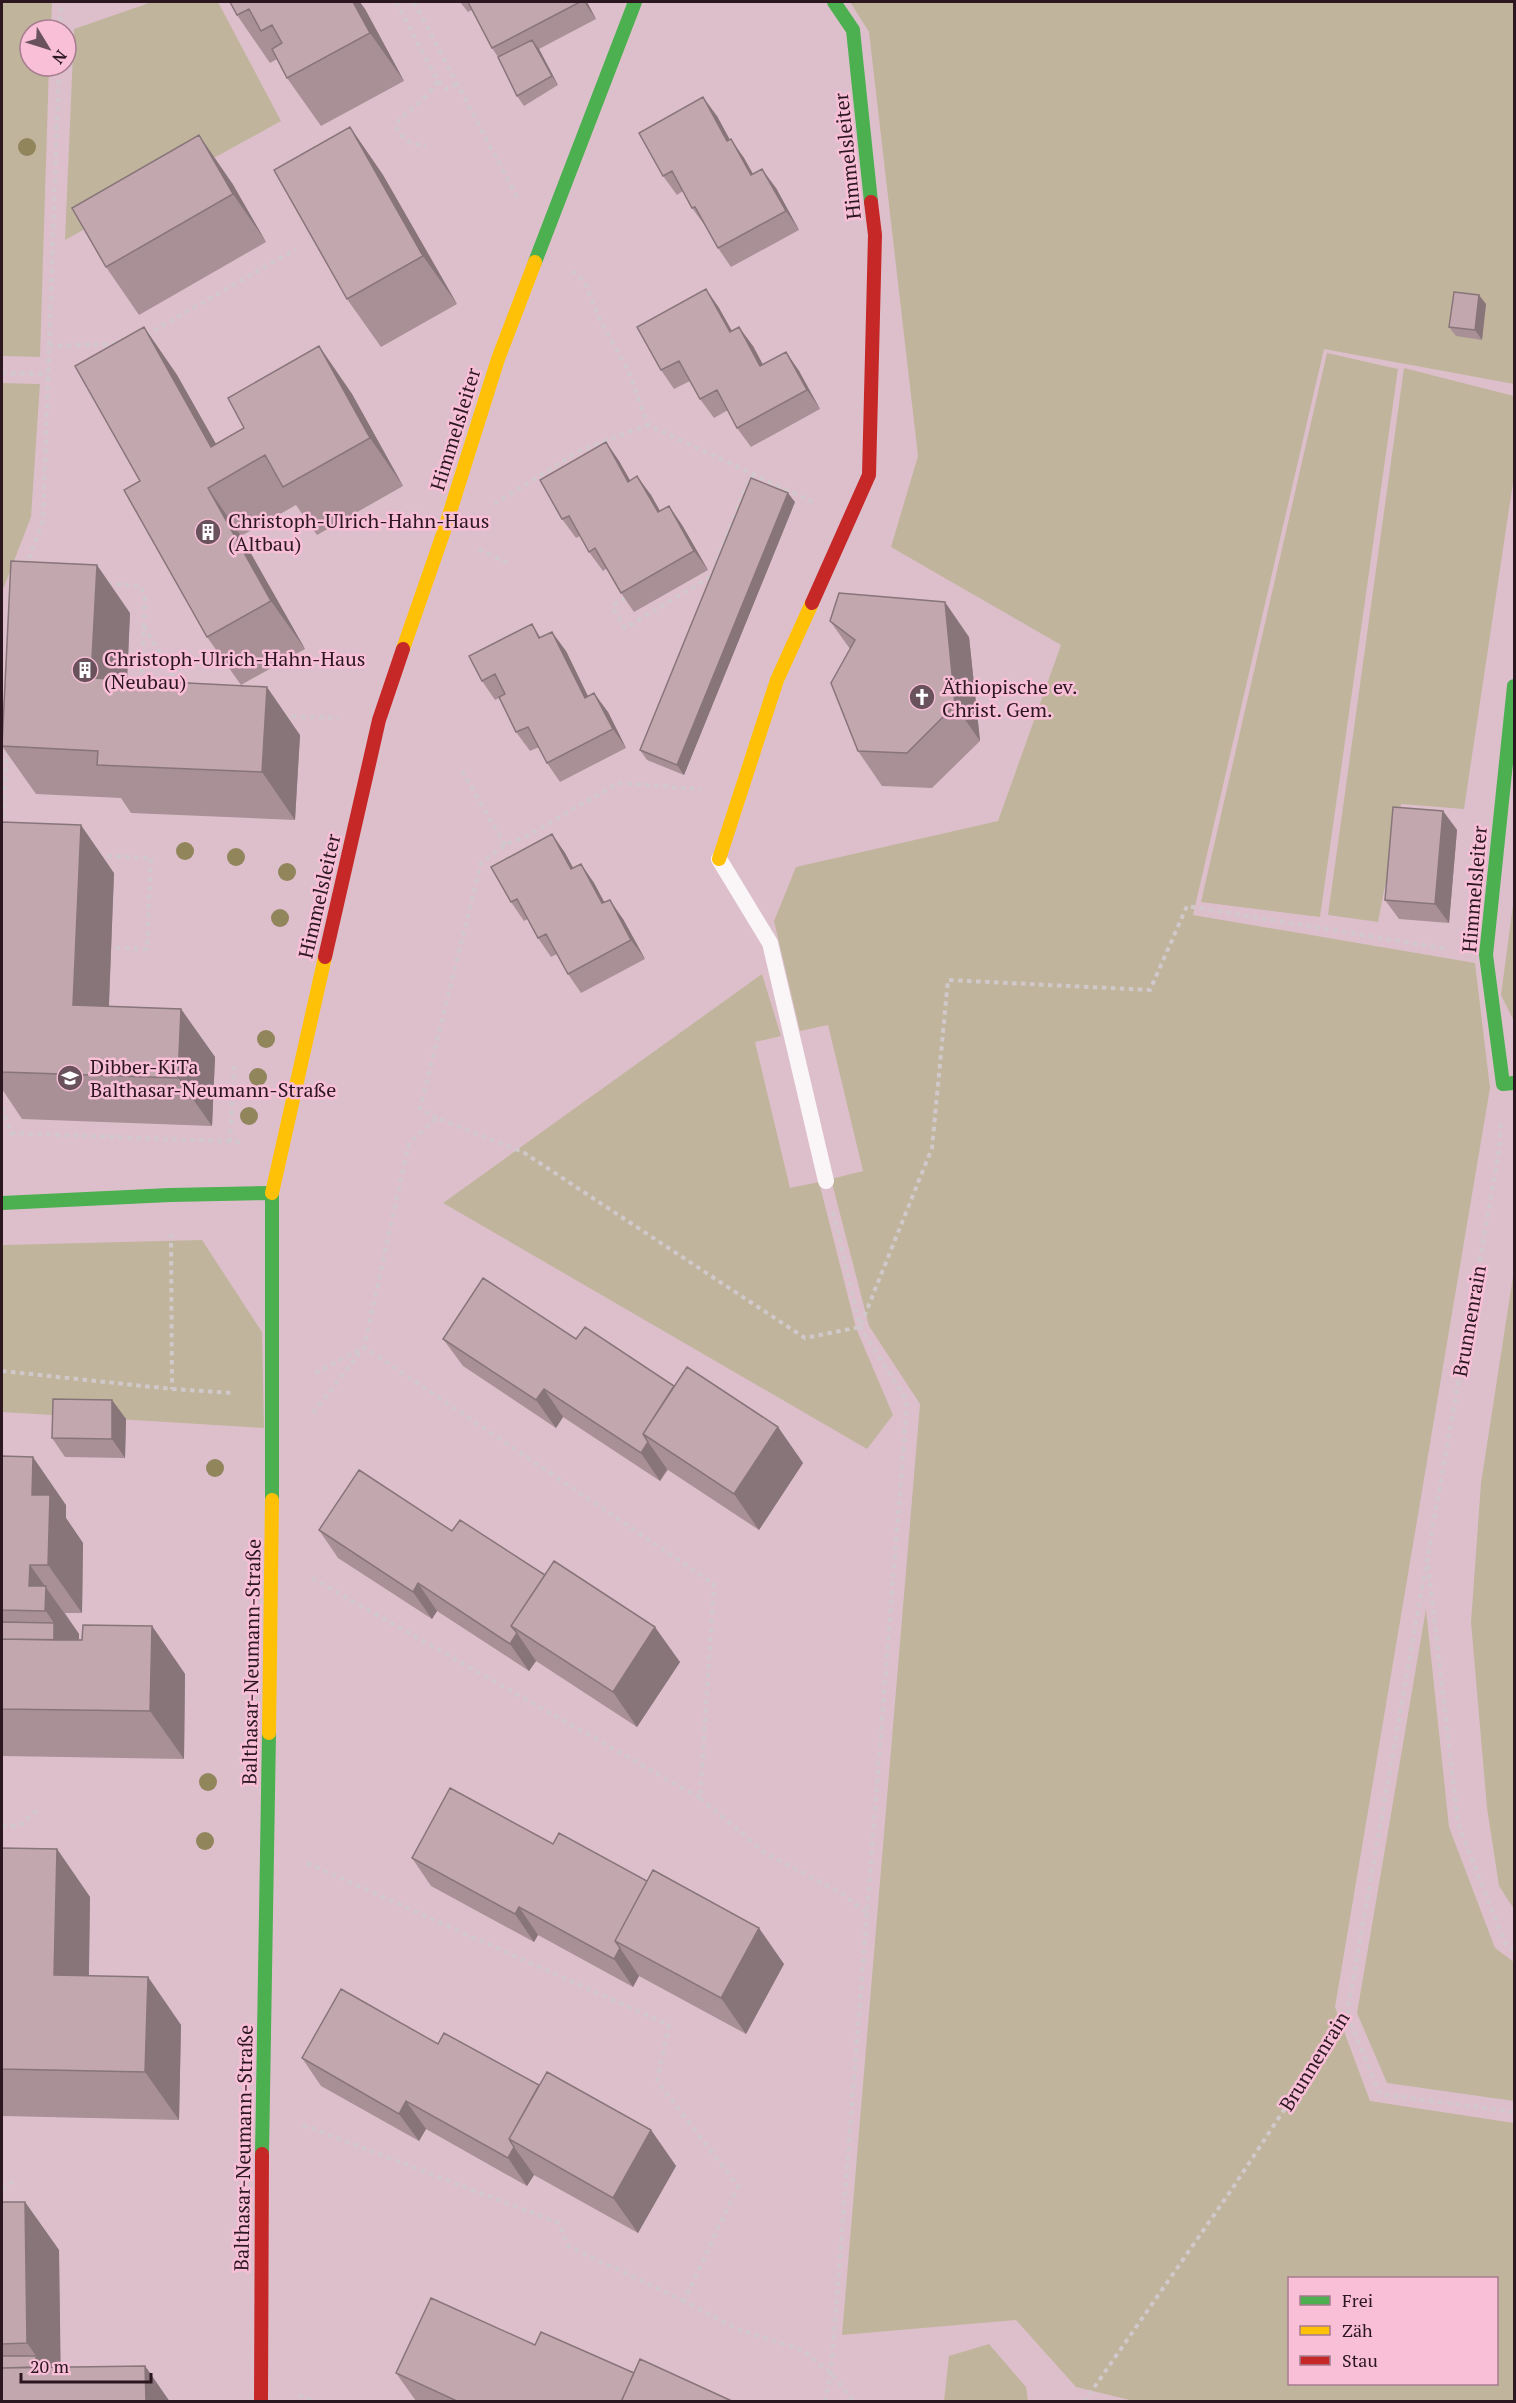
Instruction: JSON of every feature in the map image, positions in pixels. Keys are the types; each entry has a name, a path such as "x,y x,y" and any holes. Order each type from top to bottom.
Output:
{"street":[{"name":"Himmelsleiter","path":"272,1193 379,720 444,531 498,359 634,2"},
{"name":"Himmelsleiter","path":"719,859 777,680 869,475 875,235 853,30 834,2"},
{"name":"Himmelsleiter","path":"1509,1083 1486,955 1515,686"},
{"path":"2,1203 272,1193"},
{"name":"Balthasar-Neumann-Straße","path":"261,2402 262,2110 272,1556 272,1193"}],"lane":[{"path":"719,859 770,943 826,1181"}],"path":[{"path":"60,18 61,2"},
{"path":"396,2 438,81 447,89 457,84"},
{"path":"414,2 485,134"},
{"path":"25,568 43,520 58,78"},
{"path":"426,146 410,144 401,136 395,125 408,111 430,94 438,81"},
{"path":"141,338 296,249"},
{"path":"600,320 628,370 648,425"},
{"path":"49,346 122,344"},
{"path":"2,372 48,374"},
{"path":"518,491 581,450 648,425 849,519"},
{"path":"626,598 615,603 614,610 625,628 711,578 745,489 754,473"},
{"path":"105,584 141,586 145,597 141,697"},
{"path":"144,625 182,692"},
{"path":"274,715 379,720"},
{"path":"2,836 7,743"},
{"path":"462,771 505,845"},
{"path":"740,792 618,783 527,836 505,845 481,863 420,1109 523,1152 805,1338 861,1327"},
{"path":"88,855 151,858 147,949 112,948"},
{"path":"861,1327 932,1148 948,980 1150,990 1187,906 1486,955"},
{"path":"230,1142 234,1066"},
{"name":"Brunnenrain","path":"1084,2402 1232,2189 1347,2014 1499,1151 1509,1083"},
{"path":"2,1107 10,1133 215,1141"},
{"path":"308,1420 364,1347 410,1143 437,1118"},
{"path":"825,2402 831,2373 907,1401 861,1327 826,1181"},
{"path":"170,1195 172,1389"},
{"path":"2,1371 172,1389 273,1396 364,1347"},
{"path":"364,1347 714,1584 700,1798"},
{"path":"272,1556 700,1798 765,1852 843,1894 868,1915"},
{"name":"Brunnenrain","path":"1428,1558 1458,1824 1505,1943 1515,1951"},
{"path":"2,1826 19,1826 41,1808"},
{"path":"268,1846 669,2025 657,2081 738,2186 684,2301"},
{"path":"1347,2014 1380,2094 1515,2112"},
{"path":"262,2110 559,2223 568,2246 737,2329 801,2350 831,2373 854,2402"},
{"path":"2,2189 15,2180"}],"shaded area":[{"path":"2,2 52,2 51,18 18,18 18,78 49,78 40,357 2,356"},
{"path":"152,2 218,2 281,121 65,240 72,78 78,78 78,28"},
{"path":"850,2 1514,2 1514,384 1324,349 1193,915 1475,963 1490,1088 1335,2007 1370,2101 1514,2123 1514,2401 1134,2401 1076,2387 1016,2320 842,2335 920,1404 869,1326 831,1179 863,1171 828,1025 800,1031 774,921 796,867 998,821 1061,645 891,547 918,456 869,32"},
{"path":"1327,353 1398,369 1320,917 1201,902"},
{"path":"1404,368 1514,396 1514,476 1464,809 1401,804 1378,922 1328,915"},
{"path":"2,383 40,384 31,517 2,592"},
{"path":"1514,897 1514,1021 1501,995"},
{"path":"762,974 781,1036 755,1042 790,1188 819,1182 856,1328 893,1415 867,1449 443,1203"},
{"path":"202,1240 262,1332 264,1428 2,1412 3,1245"},
{"path":"1514,1270 1514,1909 1499,1886 1487,1808 1471,1622 1481,1483"},
{"path":"1426,1609 1449,1827 1495,1948 1514,1962 1514,2101 1387,2083 1357,2013"},
{"path":"989,2344 1026,2387 1028,2401 944,2401 949,2356"}],"building":[{"path":"230,2 353,2 370,33 287,78 272,49 282,43 272,25 261,31 249,9 237,15"},
{"path":"468,2 580,2 492,48"},
{"path":"532,40 552,76 517,96 498,57"},
{"path":"703,97 727,141 731,139 751,175 762,169 786,211 718,248 695,207 692,208 672,171 663,176 639,133"},
{"path":"350,127 423,256 347,299 274,170"},
{"path":"199,135 233,194 106,267 72,208"},
{"path":"706,289 730,332 739,327 760,366 786,352 807,390 737,428 717,390 700,399 679,361 661,370 637,327"},
{"path":"1454,292 1479,295 1475,330 1449,327"},
{"name":"Christoph-Ulrich-Hahn-Haus (Altbau)","path":"144,327 211,447 244,428 228,398 319,346 370,438 283,487 265,455 208,488 271,601 207,637 124,490 140,481 75,366"},
{"path":"606,442 628,482 637,476 658,512 669,506 694,551 621,593 595,548 589,552 569,516 562,519 540,480"},
{"path":"751,478 788,493 677,765 640,750"},
{"path":"11,561 97,565 91,678 267,687 262,772 97,765 98,751 2,746"},
{"name":"Äthiopische ev. Christ. Gem.","path":"839,593 945,602 955,705 907,753 858,751 831,683 855,640 830,621"},
{"path":"532,624 539,638 552,632 585,698 594,693 613,729 547,763 528,727 516,732 499,697 505,694 495,674 482,681 469,656"},
{"path":"1393,807 1443,811 1435,904 1385,900"},
{"path":"2,822 81,825 73,1005 181,1009 178,1078 2,1072"},
{"path":"552,834 571,869 581,864 602,903 610,900 631,940 568,974 546,934 538,938 517,899 511,902 491,867"},
{"path":"483,1278 576,1339 585,1327 674,1386 643,1434 648,1442 641,1453 544,1389 536,1400 443,1339"},
{"path":"687,1367 778,1427 734,1494 643,1434"},
{"path":"53,1399 112,1400 112,1439 52,1438"},
{"path":"2,1456 33,1457 32,1495 50,1495 48,1565 30,1565 29,1586 46,1586 45,1611 2,1610"},
{"path":"359,1470 452,1531 460,1520 545,1575 511,1626 517,1633 510,1644 418,1583 413,1592 319,1530"},
{"path":"554,1561 655,1627 613,1692 511,1626"},
{"path":"2,1622 54,1623 54,1640 2,1639"},
{"path":"83,1625 152,1626 150,1711 2,1709 2,1639 82,1640"},
{"path":"450,1788 553,1844 559,1833 647,1881 615,1941 620,1948 614,1959 519,1907 515,1914 412,1858"},
{"path":"2,1848 57,1849 54,1975 148,1977 145,2072 2,2069"},
{"path":"653,1870 759,1928 721,1998 615,1941"},
{"path":"341,1989 438,2044 444,2033 539,2085 509,2139 514,2147 508,2158 406,2101 399,2114 302,2058"},
{"path":"547,2072 651,2130 613,2198 509,2139"},
{"path":"2,2202 25,2202 27,2343 2,2344"},
{"path":"431,2298 535,2345 541,2332 634,2373 621,2402 459,2402 396,2373"},
{"path":"2,2356 36,2356 36,2367 2,2368"},
{"path":"640,2359 734,2402 621,2402"},
{"path":"145,2366 146,2402 2,2402 2,2368"}],"traffic: fast":[{"path":"535,262 635,2"},
{"path":"834,2 853,30 871,202"},
{"path":"1514,686 1486,955 1503,1084 1514,1083"},
{"path":"2,1203 272,1193 272,1500"},
{"path":"262,2154 269,1733"}],"traffic: slow":[{"path":"403,649 444,531 498,359 535,262"},
{"path":"719,859 777,680 812,603"},
{"path":"272,1193 325,957"},
{"path":"269,1733 272,1500"}],"traffic: jam":[{"path":"812,603 869,475 875,235 871,202"},
{"path":"325,957 379,720 403,649"},
{"path":"261,2402 262,2154"}],"place":[{"name":"Christoph-Ulrich-Hahn-Haus (Altbau)","path":"208,532"},
{"name":"Christoph-Ulrich-Hahn-Haus (Neubau)","path":"85,670"},
{"name":"Äthiopische ev. Christ. Gem.","path":"922,697"},
{"name":"Dibber-KiTa Balthasar-Neumann-Straße","path":"70,1078"}]}
